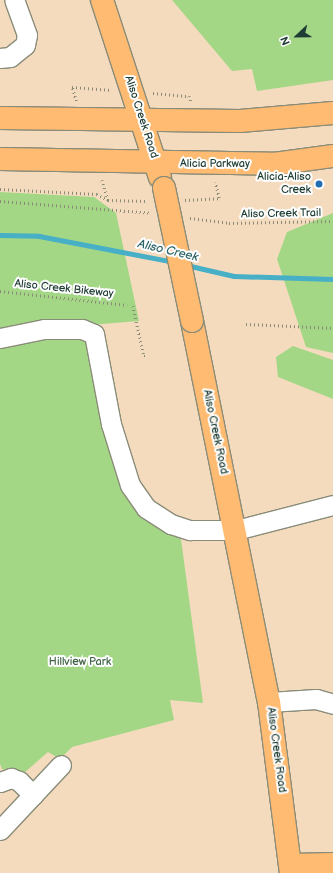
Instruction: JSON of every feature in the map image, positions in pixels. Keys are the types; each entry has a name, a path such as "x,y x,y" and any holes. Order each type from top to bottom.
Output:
{"main road":[{"name":"Aliso Creek Road","path":"102,0 165,195 236,530 269,702 291,869"},
{"path":"0,118 240,121 333,113"},
{"name":"Alicia Parkway","path":"0,159 156,164 274,164 333,156"},
{"path":"291,869 333,864"}],"street":[{"path":"0,58 10,57 25,45 27,35 14,0"},
{"path":"0,338 44,329 82,329 94,334 123,466 146,508 171,524 190,530 236,530 333,505"},
{"path":"269,702 316,698 333,704"},
{"path":"0,830 61,765"},
{"path":"0,782 11,778 19,781 33,795"}],"path":[{"path":"0,189 165,195"},
{"path":"0,201 94,206"},
{"name":"Aliso Creek Trail","path":"229,222 333,221"},
{"name":"Aliso Creek Bikeway","path":"0,291 127,305"},
{"path":"133,306 144,356 148,356"},
{"path":"246,324 333,328"}],"green space":[{"path":"172,0 333,0 333,80 257,91 252,69 232,71"},
{"name":"Hillview Park","path":"0,192 94,197 116,213 139,321 89,325 134,507 181,539 203,703 170,700 174,720 72,747 60,759 48,752 24,773 2,769 0,764"},
{"path":"333,213 333,353 306,347 277,259 287,232"},
{"path":"293,346 333,360 333,399 278,377 276,357"}],"waterway":[{"name":"Aliso Creek","path":"0,235 39,236 174,262"},
{"name":"Aliso Creek","path":"186,265 234,276 333,279"}],"place":[{"name":"Alicia-Aliso Creek","path":"319,184"}]}
